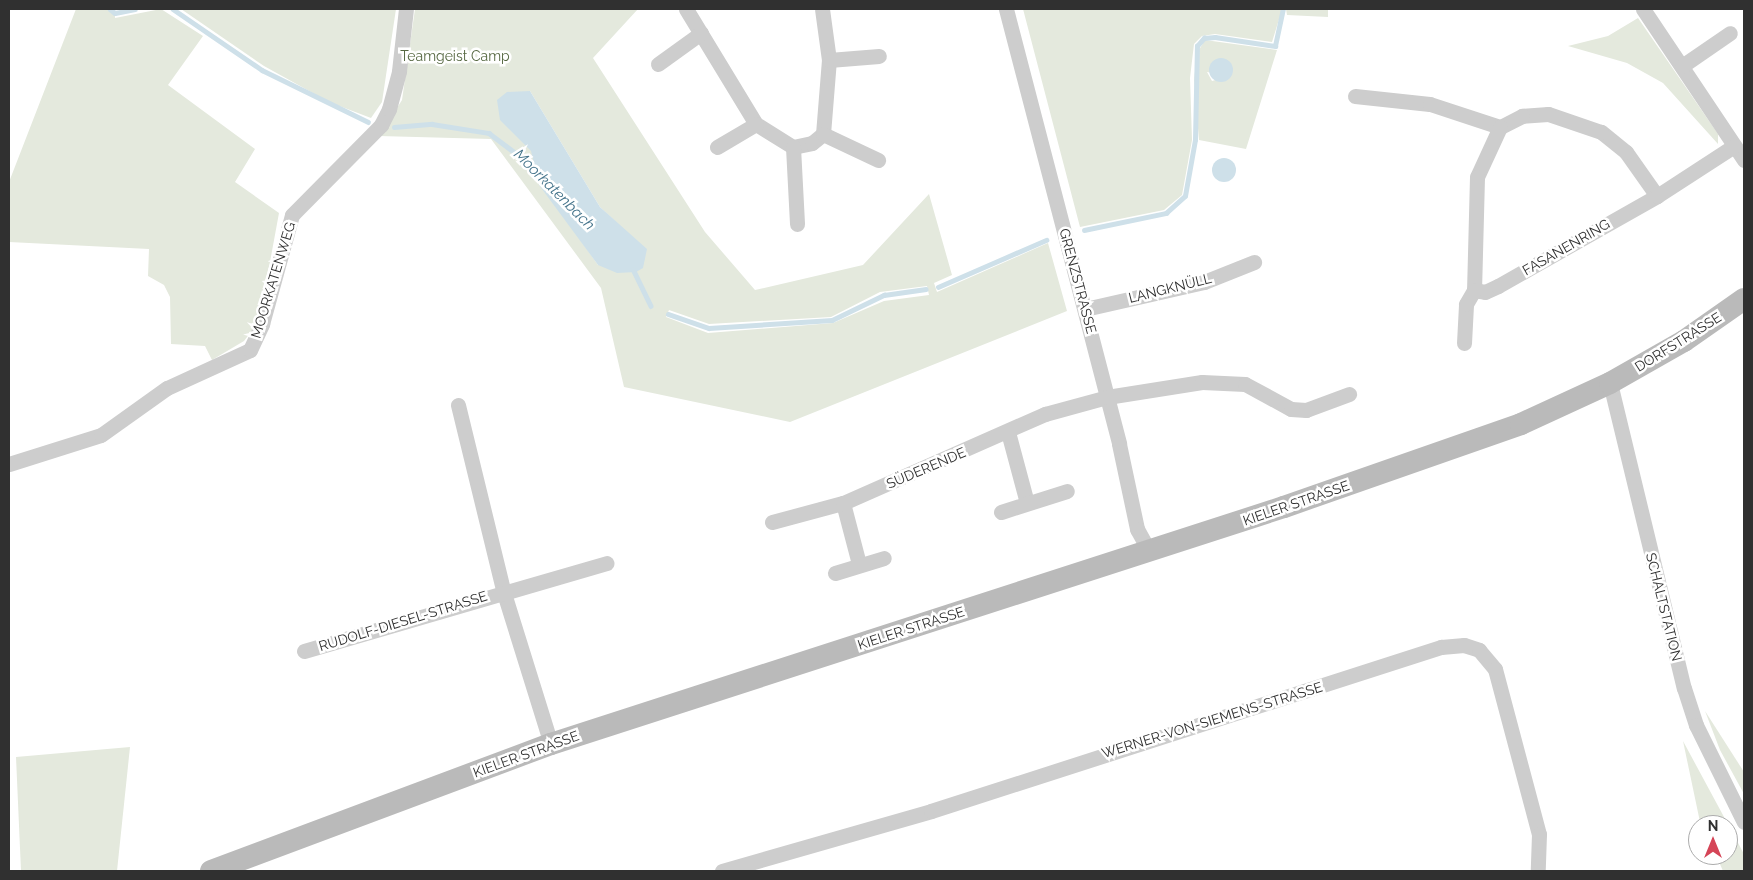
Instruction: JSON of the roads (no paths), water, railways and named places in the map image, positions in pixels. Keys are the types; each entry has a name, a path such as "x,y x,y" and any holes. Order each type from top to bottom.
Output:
{"street":[{"name":"MOORKATENWEG","path":"9,464 101,435 167,388 250,350 262,324 292,215 375,131 389,109 399,71 406,9"},
{"path":"686,9 756,124 793,146 812,143 823,134 829,60 822,9"},
{"name":"GRENZSTRASSE","path":"1006,9 1085,309 1137,529 1149,552"},
{"path":"1643,9 1744,160"},
{"path":"1682,66 1730,33"},
{"path":"658,64 701,34"},
{"path":"829,60 879,56"},
{"path":"1355,96 1430,104 1500,128"},
{"path":"1464,343 1466,304 1474,290 1477,177 1500,128 1522,116 1548,114 1578,121 1626,152 1657,196"},
{"path":"716,147 756,124"},
{"path":"823,134 878,160"},
{"path":"793,146 797,224"},
{"name":"FASANENRING","path":"1474,290 1485,292 1498,286 1657,196 1734,146"},
{"name":"LANGKNÜLL","path":"1085,309 1204,282 1254,262"},
{"name":"DORFSTRASSE","path":"1610,383 1684,341 1744,299"},
{"name":"SÜDERENDE","path":"772,522 843,503 1008,432 1045,414 1107,397 1202,382 1245,384 1291,409 1306,410 1349,394"},
{"name":"KIELER STRASSE","path":"211,871 551,744 1149,552 1522,424 1610,383"},
{"name":"SCHALTSTATION","path":"1610,383 1693,716 1744,822"},
{"name":"RUDOLF-DIESEL-STRASSE","path":"458,405 503,590 551,744"},
{"path":"1008,432 1027,503"},
{"path":"1001,512 1067,491"},
{"path":"843,503 859,564"},
{"path":"835,573 859,564 884,558"},
{"name":"RUDOLF-DIESEL-STRASSE","path":"304,651 503,590 606,562"},
{"name":"WERNER-VON-SIEMENS-STRASSE","path":"722,871 931,811 1441,647 1464,645 1479,650 1495,669 1539,834 1538,871"}],"water":[{"path":"1221,58 1230,61 1233,70 1230,79 1221,82 1212,79 1209,70 1212,61"},
{"path":"530,91 600,207 647,249 643,268 636,272 617,273 598,265 539,185 531,151 500,120 497,100 507,92"},
{"path":"1224,158 1229,159 1235,165 1235,175 1229,181 1224,182 1219,181 1213,175 1212,170 1213,165 1219,159"}],"waterway":[{"name":"Moorkatenbach","path":"110,9 115,13 135,9"},
{"name":"Moorkatenbach","path":"173,9 262,70 368,122"},
{"name":"Moorkatenbach","path":"1084,230 1166,213 1185,196 1195,140 1197,46 1204,38 1215,37 1275,46 1283,9"},
{"name":"Moorkatenbach","path":"394,127 432,124 489,133 538,170"},
{"name":"Moorkatenbach","path":"938,287 1046,240"},
{"name":"Moorkatenbach","path":"633,269 651,306"},
{"name":"Moorkatenbach","path":"668,314 709,328 832,320 884,295 926,289"}],"park label":[{"name":"Teamgeist Camp","path":"455,56"}]}
